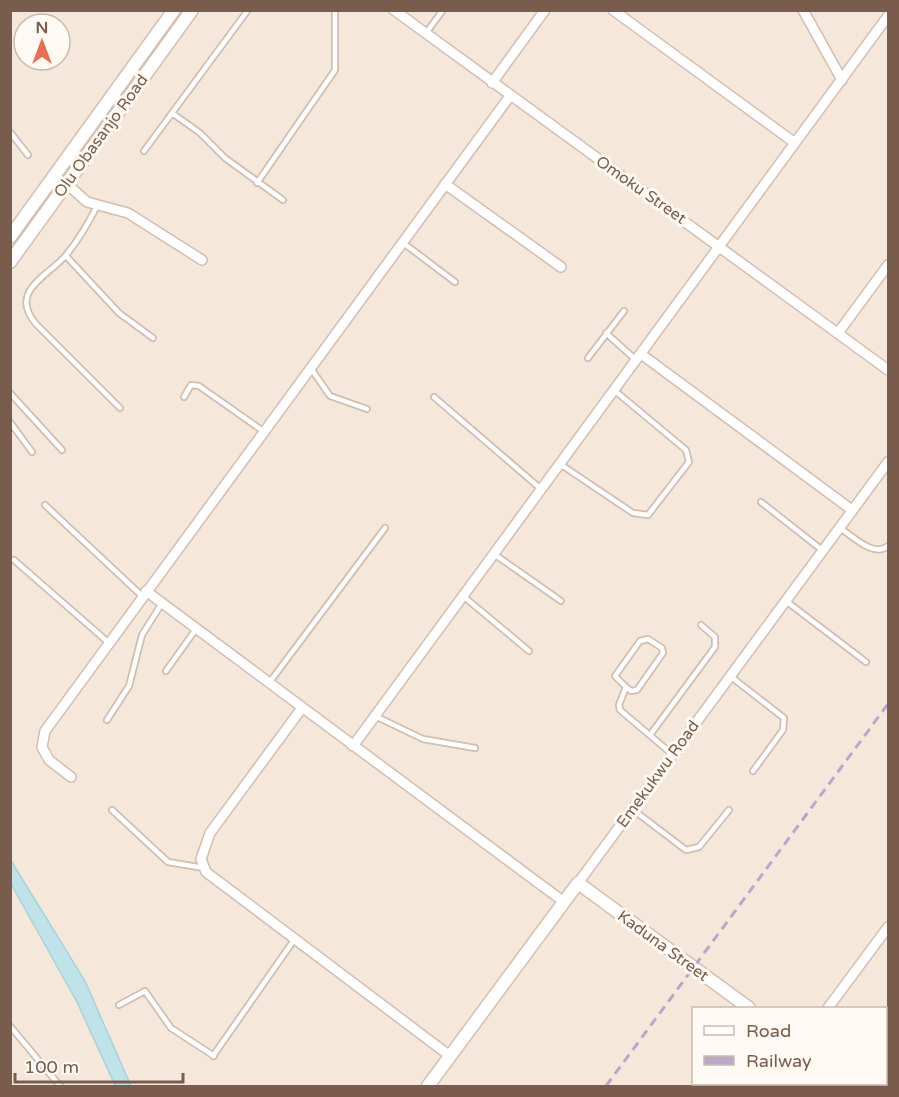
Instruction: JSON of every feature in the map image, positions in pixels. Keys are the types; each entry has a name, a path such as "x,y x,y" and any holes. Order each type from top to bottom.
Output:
{"main road":[{"name":"Olu Obasanjo Road","path":"10,237 174,10"},
{"name":"Olu Obasanjo Road","path":"10,262 192,10"},
{"name":"Emekukwu Road","path":"428,1086 578,883"},
{"name":"Kaduna Street","path":"578,883 748,1007"}],"street":[{"path":"492,83 545,10"},
{"path":"613,10 795,143"},
{"path":"803,10 842,80"},
{"name":"Omoku Street","path":"398,12 425,35 720,246 888,370"},
{"path":"353,746 888,16"},
{"path":"71,777 50,760 42,747 45,731 510,96"},
{"path":"67,184 87,202 128,213 202,260"},
{"path":"445,184 561,267"},
{"path":"838,333 888,265"},
{"path":"638,357 852,510"},
{"name":"Emekukwu Road","path":"578,883 784,600 888,462"},
{"path":"144,593 196,628 564,902"},
{"path":"302,708 210,833 201,859 204,868 217,882 450,1056"},
{"path":"829,1007 888,927"}],"lane":[{"path":"144,151 248,10"},
{"path":"257,183 335,70 335,10"},
{"path":"425,35 443,10"},
{"path":"172,113 257,183 283,200"},
{"path":"10,132 28,155"},
{"path":"97,206 66,256 33,284 28,295 28,315 120,408"},
{"path":"402,242 455,282"},
{"path":"66,256 119,314 153,338"},
{"path":"588,358 624,311"},
{"path":"606,333 638,357"},
{"path":"310,367 330,396 367,409"},
{"path":"184,397 195,384 263,431"},
{"path":"560,464 633,513 642,516 648,515 689,462 686,450 614,390"},
{"path":"10,393 62,450"},
{"path":"434,397 541,489"},
{"path":"10,422 32,452"},
{"path":"761,502 822,550"},
{"path":"45,505 144,593"},
{"path":"839,527 874,550 883,550 888,546"},
{"path":"269,682 385,528"},
{"path":"494,554 561,601"},
{"path":"14,560 109,643"},
{"path":"463,596 529,651"},
{"path":"784,600 866,662"},
{"path":"107,720 129,686 142,635 162,603"},
{"path":"650,735 715,647 715,638 701,625"},
{"path":"166,671 196,628"},
{"path":"648,639 662,648 663,653 637,690 631,691 626,687 615,676 640,641 648,639"},
{"path":"730,676 784,718 783,730 753,771"},
{"path":"626,687 619,705 620,710 673,754"},
{"path":"375,716 423,739 476,748"},
{"path":"112,810 168,862 204,868"},
{"path":"632,810 686,850 699,847 729,810"},
{"path":"119,1005 144,991 171,1028 213,1056 294,940"},
{"path":"10,1026 60,1086"}],"shaded area":[{"path":"10,11 888,11 888,1086 131,1086 85,981 11,859"},
{"path":"10,884 77,1002 116,1086 11,1086"}],"water":[{"path":"10,859 85,981 131,1086 116,1086 114,1083 77,1002 11,884"}],"railway":[{"path":"606,1086 888,704"}]}
